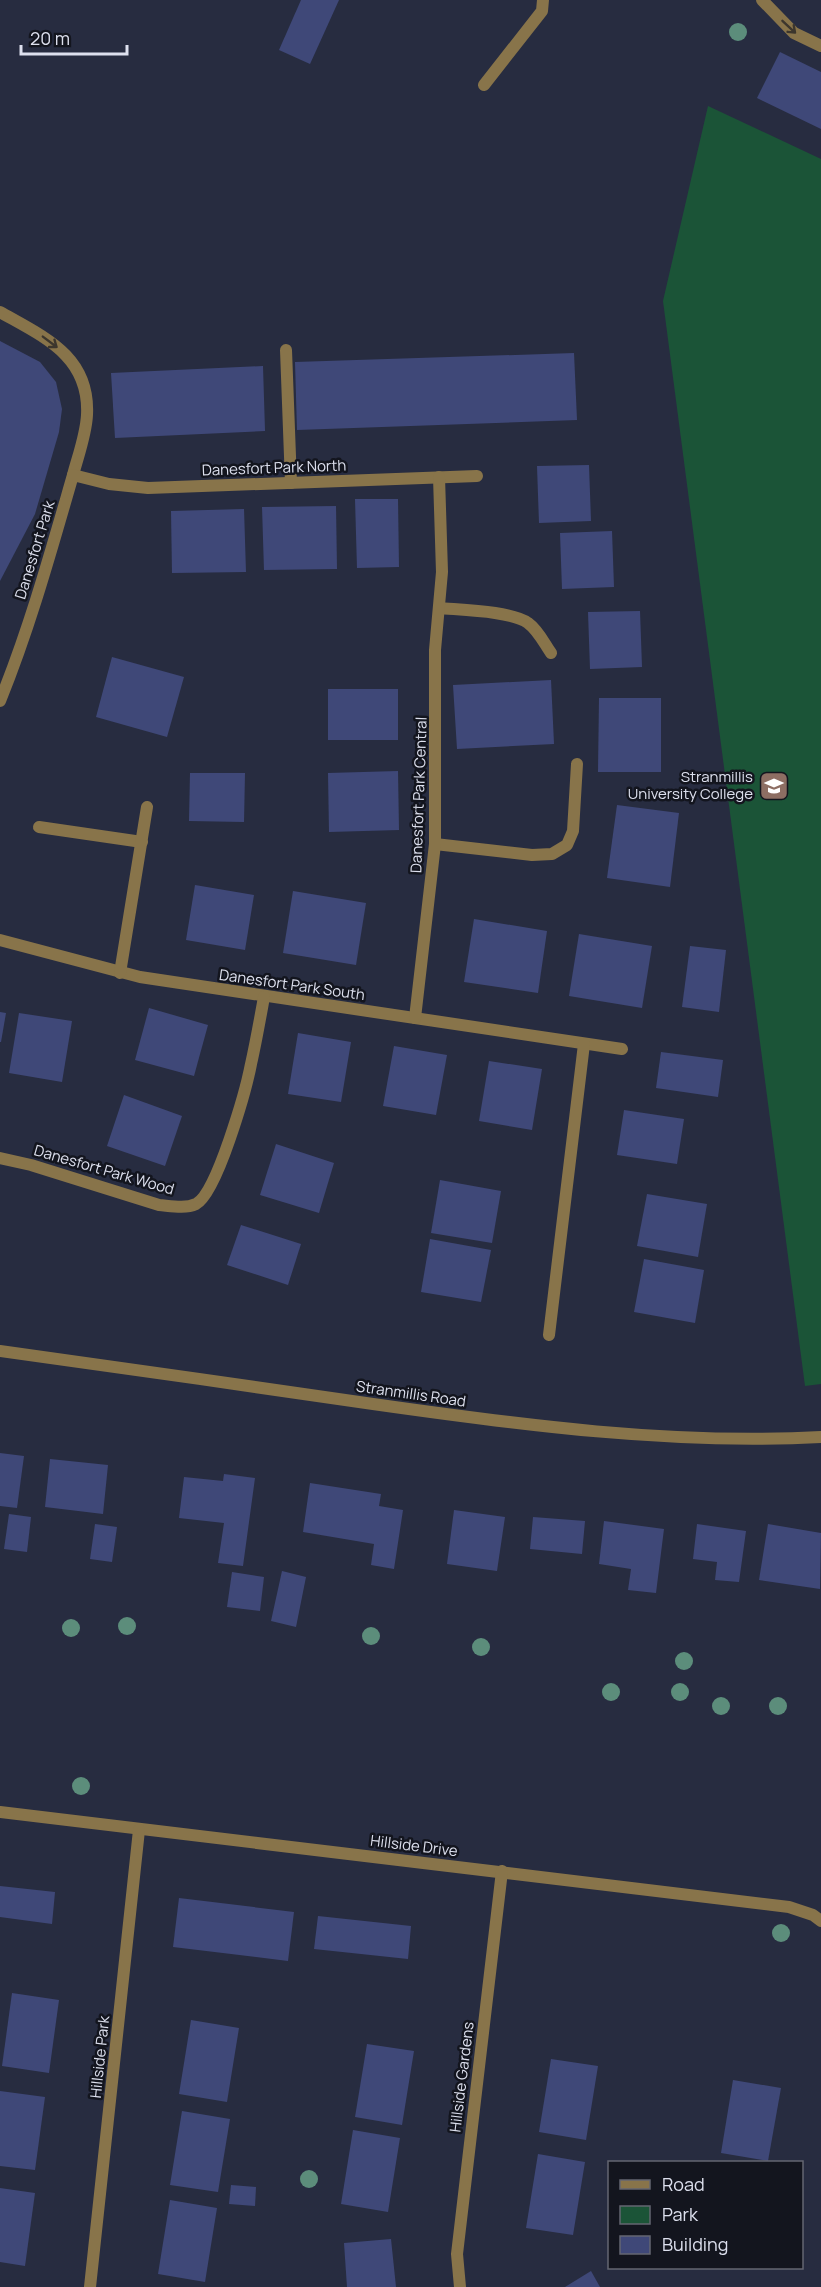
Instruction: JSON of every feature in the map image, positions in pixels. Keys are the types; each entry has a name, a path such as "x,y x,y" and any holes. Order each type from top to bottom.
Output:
{"street":[{"path":"484,85 542,11 543,0"},
{"path":"762,0 794,33 821,46"},
{"name":"Danesfort Park","path":"0,312 45,337 66,354 81,374 86,396 87,417 73,475 36,599 18,656 0,701"},
{"path":"286,350 291,483"},
{"name":"Danesfort Park North","path":"73,475 109,484 148,488 477,476"},
{"name":"Danesfort Park Central","path":"415,1018 435,844 435,650 442,551 439,477"},
{"path":"439,608 510,616 527,622 539,634 551,653"},
{"path":"435,844 532,855 552,854 567,845 573,831 578,764"},
{"path":"120,973 147,807"},
{"path":"39,827 142,842"},
{"name":"Danesfort Park South","path":"0,940 120,973 622,1049"},
{"name":"Danesfort Park Wood","path":"0,1158 31,1165 159,1204 180,1207 196,1203 207,1192 219,1170 251,1067 264,996"},
{"path":"549,1335 584,1044"},
{"name":"Stranmillis Road","path":"0,1351 436,1413 577,1429 687,1437 821,1437"},
{"name":"Hillside Drive","path":"0,1812 789,1906 813,1915 821,1921"},
{"name":"Hillside Park","path":"90,2287 139,1830"},
{"name":"Hillside Gardens","path":"460,2287 456,2254 502,1871"}],"green space":[{"name":"Stranmillis University College","path":"708,106 821,159 821,1384 805,1386 663,301"}],"building":[{"path":"301,0 339,0 310,64 279,50"},
{"path":"780,52 821,72 821,129 757,98"},
{"path":"0,341 40,362 56,382 62,409 59,432 35,514 0,581"},
{"path":"574,353 577,420 297,430 295,362"},
{"path":"263,366 265,431 115,438 111,373"},
{"path":"589,465 591,521 539,523 537,466"},
{"path":"355,499 398,499 399,567 357,568"},
{"path":"336,506 337,569 264,570 262,507"},
{"path":"244,509 246,572 172,573 171,511"},
{"path":"612,531 614,587 562,589 560,533"},
{"path":"640,611 642,667 590,669 588,612"},
{"path":"112,657 184,677 167,737 96,717"},
{"path":"551,680 554,744 457,749 453,685"},
{"path":"328,689 398,689 398,740 328,740"},
{"path":"599,698 661,698 661,772 598,772"},
{"path":"398,771 399,830 329,832 328,773"},
{"path":"190,773 245,773 244,822 189,821"},
{"path":"617,805 679,813 670,887 607,878"},
{"path":"195,885 254,895 245,950 186,940"},
{"path":"293,891 366,903 356,965 283,953"},
{"path":"474,919 547,931 538,993 464,982"},
{"path":"579,934 652,946 642,1008 569,996"},
{"path":"690,946 726,950 719,1012 682,1007"},
{"path":"149,1008 208,1025 194,1076 135,1060"},
{"path":"0,1012 6,1013 1,1042 0,1042"},
{"path":"19,1013 72,1021 62,1082 9,1073"},
{"path":"298,1033 351,1042 341,1102 288,1094"},
{"path":"394,1046 447,1055 436,1115 383,1106"},
{"path":"661,1052 723,1060 718,1097 656,1088"},
{"path":"489,1061 542,1069 532,1130 479,1121"},
{"path":"124,1095 182,1116 165,1166 107,1146"},
{"path":"624,1110 684,1119 677,1164 617,1155"},
{"path":"276,1144 334,1163 319,1213 260,1195"},
{"path":"440,1180 501,1191 492,1243 431,1233"},
{"path":"647,1194 707,1204 698,1257 637,1246"},
{"path":"241,1225 301,1244 288,1285 227,1265"},
{"path":"430,1239 491,1250 481,1302 421,1292"},
{"path":"644,1259 704,1270 695,1323 634,1312"},
{"path":"0,1453 24,1456 17,1508 0,1506"},
{"path":"50,1459 108,1465 103,1514 45,1507"},
{"path":"224,1474 255,1478 243,1566 218,1563 224,1523 179,1518 184,1477 223,1481"},
{"path":"310,1483 381,1494 379,1506 403,1510 394,1569 371,1565 374,1544 303,1532"},
{"path":"454,1510 505,1517 497,1571 447,1564"},
{"path":"9,1514 31,1517 27,1552 4,1549"},
{"path":"533,1517 585,1521 582,1554 530,1549"},
{"path":"604,1521 664,1529 656,1593 628,1590 631,1569 599,1564"},
{"path":"95,1524 117,1527 112,1562 90,1559"},
{"path":"697,1524 746,1531 739,1582 715,1580 717,1562 693,1559"},
{"path":"768,1524 821,1533 820,1589 759,1580"},
{"path":"282,1571 306,1577 296,1627 271,1621"},
{"path":"232,1572 264,1577 260,1611 227,1607"},
{"path":"0,1886 55,1892 52,1924 0,1917"},
{"path":"179,1898 294,1912 288,1961 173,1947"},
{"path":"318,1916 411,1926 408,1959 314,1949"},
{"path":"12,1993 59,2000 49,2073 2,2066"},
{"path":"191,2020 239,2028 227,2102 179,2094"},
{"path":"367,2044 414,2051 402,2125 355,2117"},
{"path":"551,2059 598,2066 586,2140 539,2132"},
{"path":"733,2080 781,2088 768,2161 721,2153"},
{"path":"0,2091 45,2097 35,2170 0,2166"},
{"path":"182,2111 230,2119 218,2192 170,2185"},
{"path":"353,2130 400,2138 388,2212 341,2204"},
{"path":"538,2154 585,2162 573,2235 526,2228"},
{"path":"231,2185 256,2187 255,2206 229,2204"},
{"path":"0,2188 35,2193 25,2266 0,2262"},
{"path":"170,2200 217,2208 205,2282 158,2274"},
{"path":"391,2239 396,2287 347,2287 344,2243"},
{"path":"591,2271 600,2287 565,2287"}],"place":[{"name":"Stranmillis University College","path":"774,786"}]}
